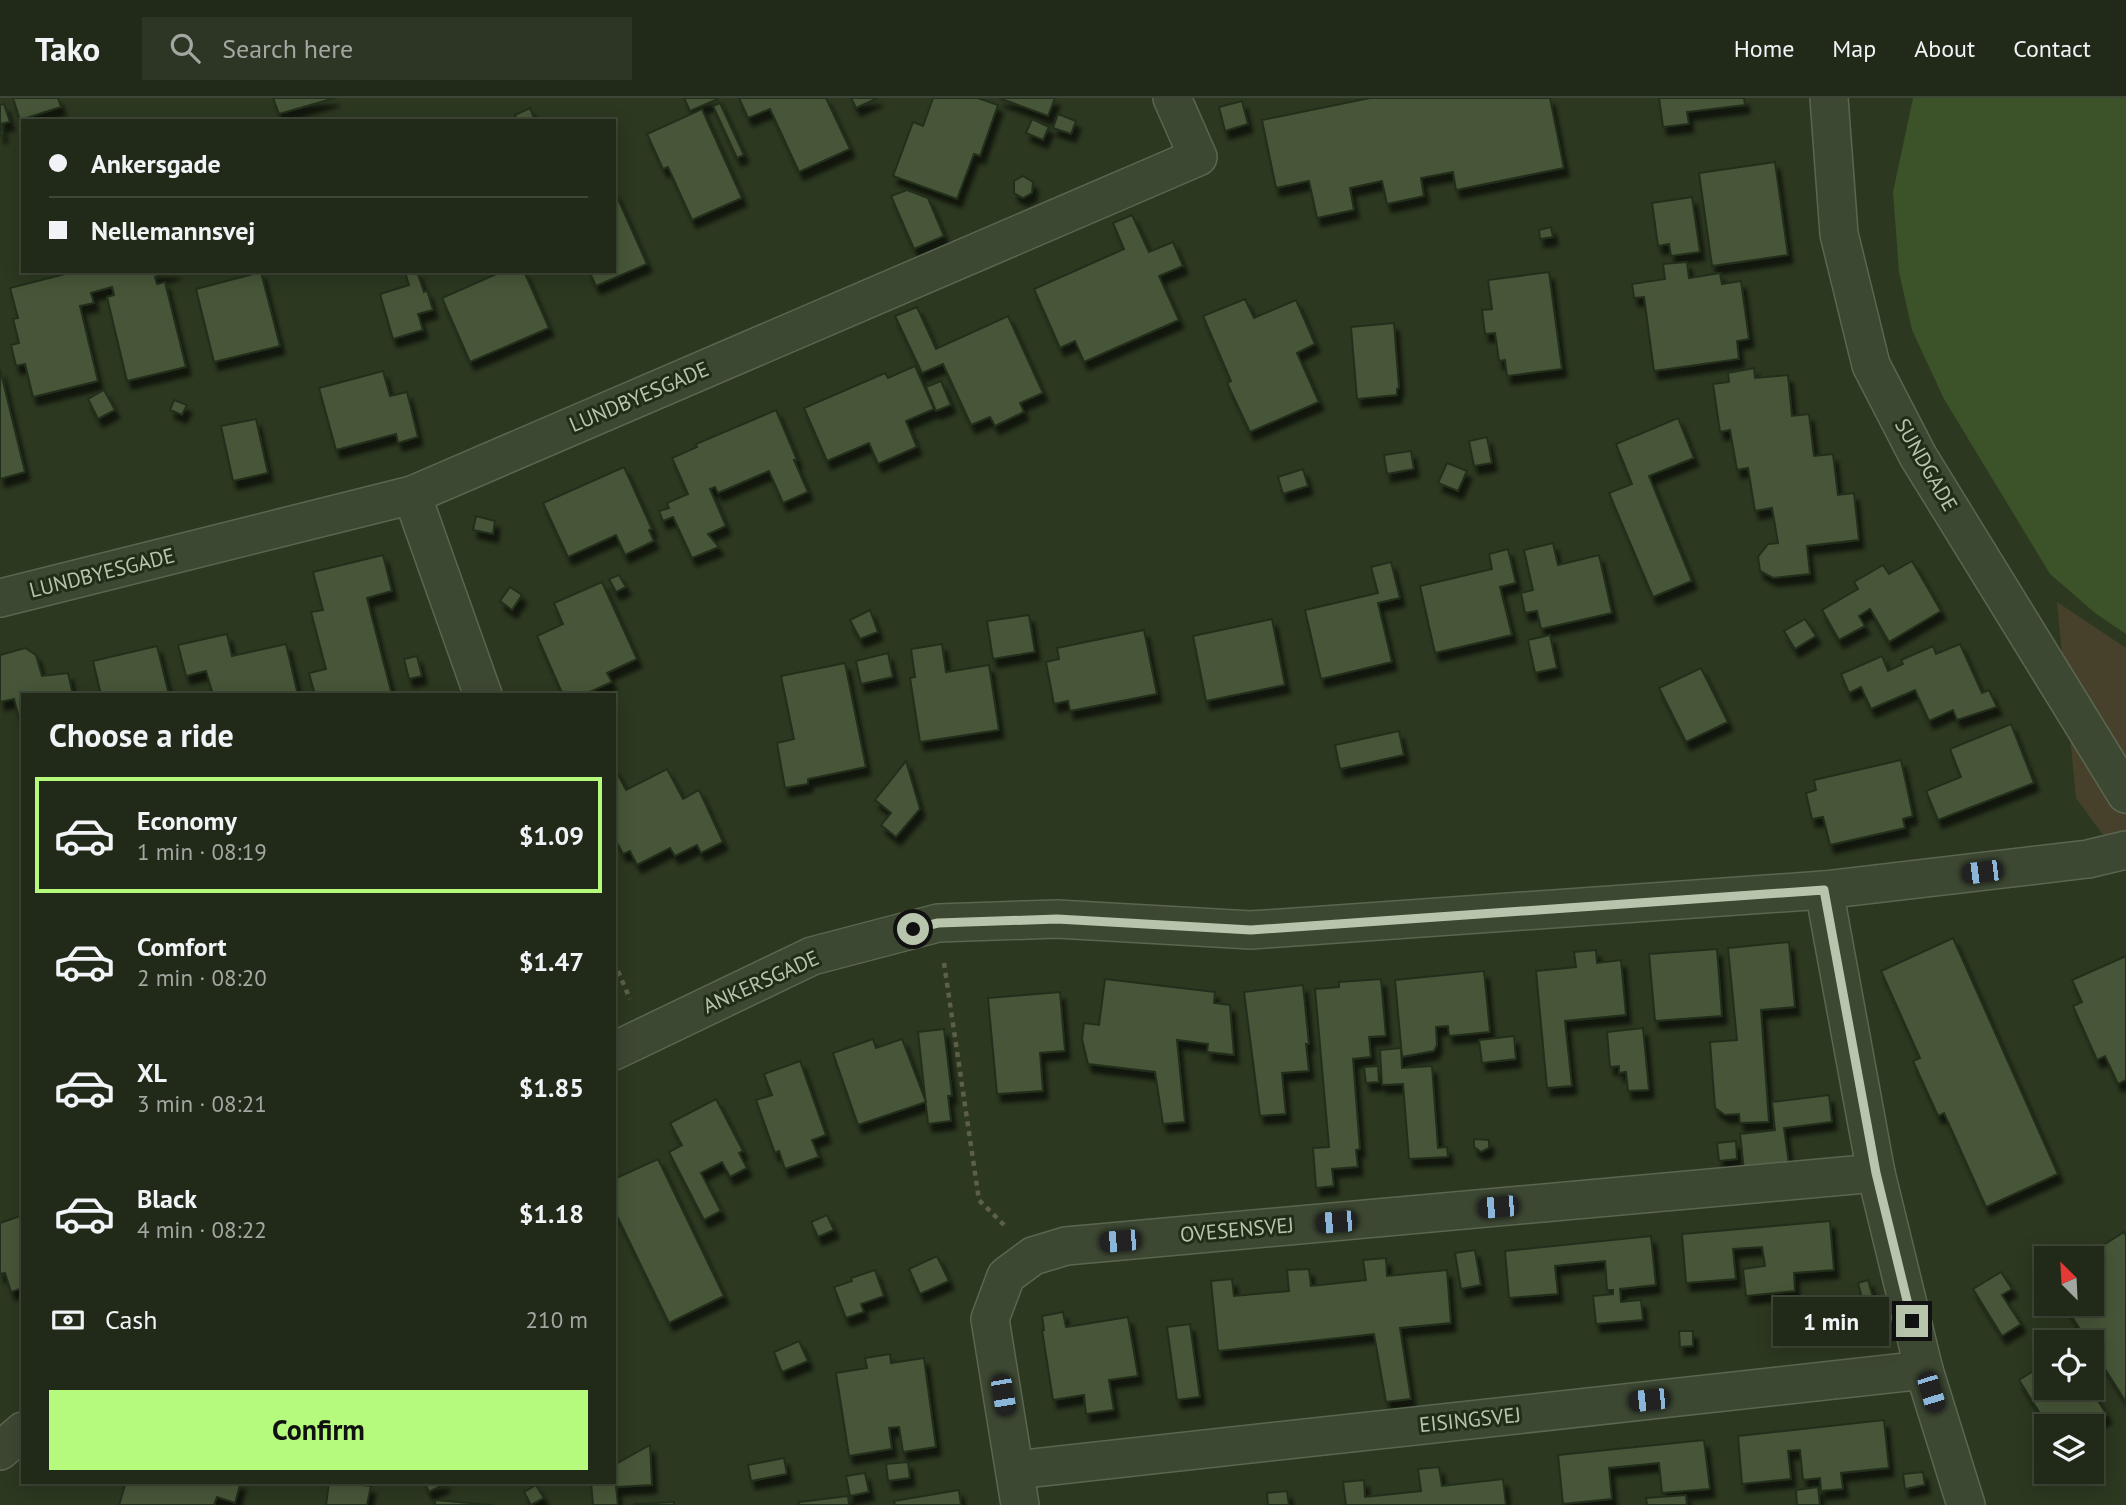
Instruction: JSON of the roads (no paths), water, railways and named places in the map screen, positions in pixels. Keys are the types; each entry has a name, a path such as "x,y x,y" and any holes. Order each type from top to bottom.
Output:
{"street":[{"name":"LUNDBYESGADE","path":"0,598 412,495 1198,157 1172,98"},
{"name":"SUNDGADE","path":"1829,98 1839,234 1871,365 1918,456 2126,794"},
{"path":"412,495 482,693"},
{"name":"ANKERSGADE","path":"616,1050 812,956 938,923 1057,919 1251,930 1824,890 2088,859 2126,850"},
{"path":"1824,890 1876,1173 1924,1370 1966,1505"},
{"name":"OVESENSVEJ","path":"1018,1488 990,1319 1006,1276 1033,1256 1066,1246 1876,1173"},
{"name":"EISINGSVEJ","path":"1018,1488 1924,1370"},
{"path":"0,1451 21,1433"}]}
